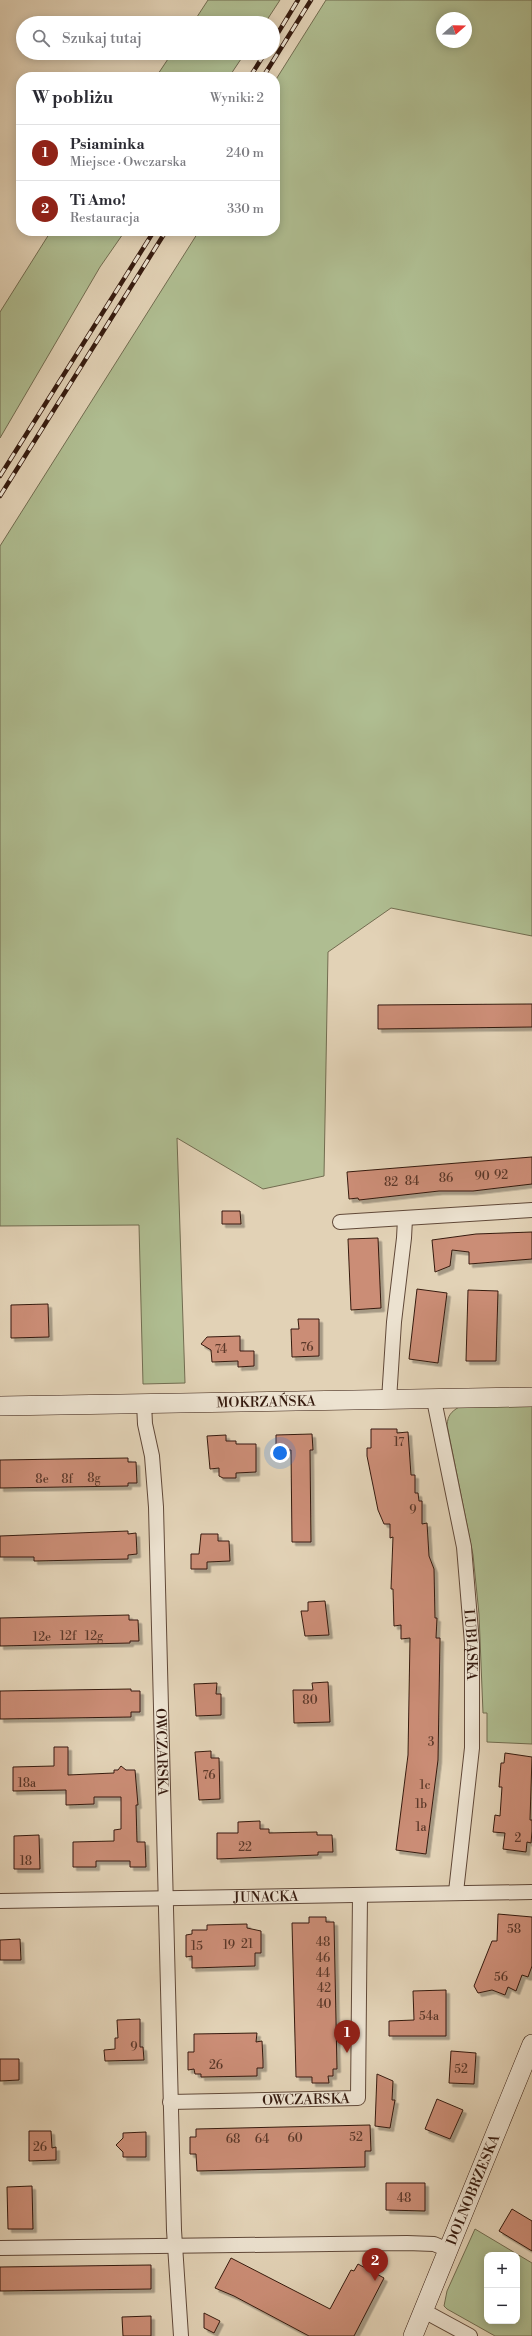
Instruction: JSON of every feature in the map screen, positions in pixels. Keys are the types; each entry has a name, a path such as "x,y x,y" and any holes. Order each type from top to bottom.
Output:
{"street":[{"path":"340,1222 404,1220 532,1210"},
{"path":"389,1400 394,1322 404,1238 404,1220"},
{"name":"MOKRZAŃSKA","path":"0,1406 434,1400 532,1397"},
{"name":"LUBIĄSKA","path":"434,1400 464,1547 472,1643 472,1748 456,1892"},
{"name":"OWCZARSKA","path":"144,1403 145,1424 152,1456 156,1507 170,2102 181,2336"},
{"name":"JUNACKA","path":"0,1901 165,1899 456,1892 532,1892"},
{"name":"OWCZARSKA","path":"170,2102 358,2098 360,1895"},
{"name":"DOLNOBRZESKA","path":"413,2336 532,2044"},
{"path":"0,2248 407,2243 434,2244 448,2250"},
{"path":"424,2311 470,2336"}],"green space":[{"path":"208,0 280,0 270,16 198,16"},
{"path":"326,0 532,0 532,936 391,908 328,952 324,1176 263,1189 177,1138 185,1383 143,1384 139,1225 0,1226 0,546 196,236 280,236 280,73"},
{"path":"167,60 240,60 232,72 159,72"},
{"path":"48,236 122,236 100,267 0,438 0,312"},
{"path":"532,1404 532,1744 487,1742 487,1713 483,1713 479,1614 473,1555 447,1425 450,1414 459,1407"},
{"path":"475,2229 514,2252 484,2252 484,2324 520,2324 520,2256 532,2263 532,2336 495,2336 444,2306 447,2291"}],"building":[{"path":"532,1004 532,1027 378,1029 378,1005"},
{"path":"532,1157 532,1184 473,1191 439,1191 359,1200 358,1198 349,1199 347,1172"},
{"path":"222,1211 240,1211 241,1224 222,1224"},
{"path":"532,1232 532,1259 469,1264 469,1252 452,1250 450,1266 435,1272 432,1240 476,1234"},
{"path":"378,1238 381,1308 351,1310 348,1239"},
{"path":"417,1289 447,1293 438,1363 409,1359"},
{"path":"468,1290 498,1291 496,1361 466,1361"},
{"path":"48,1304 49,1337 11,1338 11,1305"},
{"path":"298,1319 319,1319 319,1356 292,1357 291,1329 299,1329"},
{"path":"240,1336 240,1351 254,1351 254,1366 238,1367 238,1361 212,1362 211,1350 201,1344 207,1337"},
{"path":"371,1429 397,1429 397,1433 408,1432 411,1475 415,1475 415,1493 418,1493 419,1501 422,1501 422,1524 427,1523 429,1556 434,1569 435,1618 437,1618 436,1638 440,1638 438,1760 426,1854 396,1850 408,1755 410,1638 401,1639 401,1625 394,1626 393,1589 391,1589 393,1537 390,1538 390,1524 384,1524 378,1510 367,1456 367,1448 371,1448"},
{"path":"312,1434 313,1450 310,1450 311,1542 292,1542 291,1450 276,1450 276,1435"},
{"path":"226,1435 226,1441 236,1441 236,1444 256,1444 256,1472 236,1473 236,1478 223,1478 219,1476 219,1468 210,1469 207,1436"},
{"path":"128,1458 128,1462 136,1462 137,1483 128,1483 128,1486 0,1488 0,1460"},
{"path":"128,1531 128,1534 136,1533 137,1554 128,1555 128,1559 34,1561 34,1557 0,1557 0,1536"},
{"path":"201,1534 218,1534 218,1541 229,1541 230,1561 207,1562 207,1569 191,1569 191,1554 199,1554"},
{"path":"325,1601 329,1635 305,1636 301,1611 308,1611 308,1602"},
{"path":"129,1615 129,1620 138,1620 139,1641 130,1641 130,1643 0,1646 0,1618"},
{"path":"328,1682 330,1722 294,1723 293,1690 313,1690 312,1683"},
{"path":"217,1683 216,1694 221,1694 221,1715 196,1716 194,1684"},
{"path":"131,1689 131,1691 140,1691 140,1712 131,1712 131,1717 0,1719 0,1691"},
{"path":"54,1747 68,1747 68,1775 114,1773 114,1770 118,1770 121,1766 126,1770 135,1770 138,1805 136,1805 137,1842 145,1842 146,1867 130,1867 130,1861 96,1861 96,1867 73,1867 73,1842 114,1841 114,1830 121,1829 121,1797 94,1797 94,1804 66,1805 66,1790 13,1791 13,1767 54,1766"},
{"path":"211,1751 211,1758 219,1758 220,1799 199,1800 195,1752"},
{"path":"505,1753 532,1757 530,1820 532,1820 532,1831 531,1843 527,1842 526,1852 503,1849 505,1833 493,1832 495,1815 500,1816 502,1787 499,1787 501,1763 504,1763"},
{"path":"260,1821 260,1829 269,1829 269,1833 317,1832 317,1835 332,1835 333,1852 318,1852 318,1855 217,1859 217,1833 238,1833 238,1822"},
{"path":"39,1835 40,1869 14,1869 14,1836"},
{"path":"498,1914 532,1917 532,1966 528,1977 522,1975 516,1991 508,1987 505,1995 492,1990 478,1993 474,1986 492,1941 497,1941"},
{"path":"309,1917 326,1917 326,1922 334,1922 337,2069 333,2069 333,2076 328,2076 329,2083 312,2083 312,2077 296,2077 292,1923 309,1923"},
{"path":"247,1924 247,1928 261,1931 261,1953 255,1953 255,1966 192,1968 192,1956 186,1957 186,1935 192,1934 192,1930 207,1930 207,1925"},
{"path":"20,1939 21,1960 0,1960 0,1940"},
{"path":"446,1990 446,2036 389,2036 389,2021 414,2020 413,1991"},
{"path":"140,2019 140,2047 143,2047 144,2060 105,2061 104,2050 115,2049 115,2038 118,2038 117,2020"},
{"path":"257,2033 256,2042 262,2041 263,2068 257,2068 257,2076 201,2077 201,2074 195,2074 194,2069 188,2070 188,2052 194,2052 194,2034"},
{"path":"451,2051 476,2053 474,2084 449,2083"},
{"path":"0,2059 19,2059 19,2080 0,2081"},
{"path":"377,2074 393,2081 392,2100 395,2100 390,2128 375,2126"},
{"path":"437,2099 463,2110 450,2139 425,2129"},
{"path":"370,2125 371,2151 365,2151 365,2167 197,2171 196,2154 190,2154 190,2137 196,2137 196,2129"},
{"path":"29,2131 51,2131 52,2148 56,2147 56,2160 29,2161"},
{"path":"146,2132 146,2157 123,2157 123,2152 116,2145 123,2138 123,2133"},
{"path":"386,2183 425,2183 425,2211 386,2210"},
{"path":"32,2186 33,2229 8,2229 7,2187"},
{"path":"512,2209 532,2221 532,2251 499,2231"},
{"path":"231,2258 330,2309 351,2270 354,2271 358,2264 384,2278 354,2336 309,2336 234,2296 215,2288"},
{"path":"151,2265 151,2289 0,2291 0,2267"},
{"path":"204,2313 220,2321 214,2333 204,2328"},
{"path":"151,2316 151,2336 123,2336 122,2317"}],"railway":[{"path":"280,30 298,0"},
{"path":"280,50 311,0"},
{"path":"253,72 261,60"},
{"path":"266,72 274,60"},
{"path":"0,476 151,236"},
{"path":"0,496 163,236"}],"place":[{"name":"Psiaminka","path":"347,2053"},
{"name":"Ti Amo!","path":"375,2281"}]}
